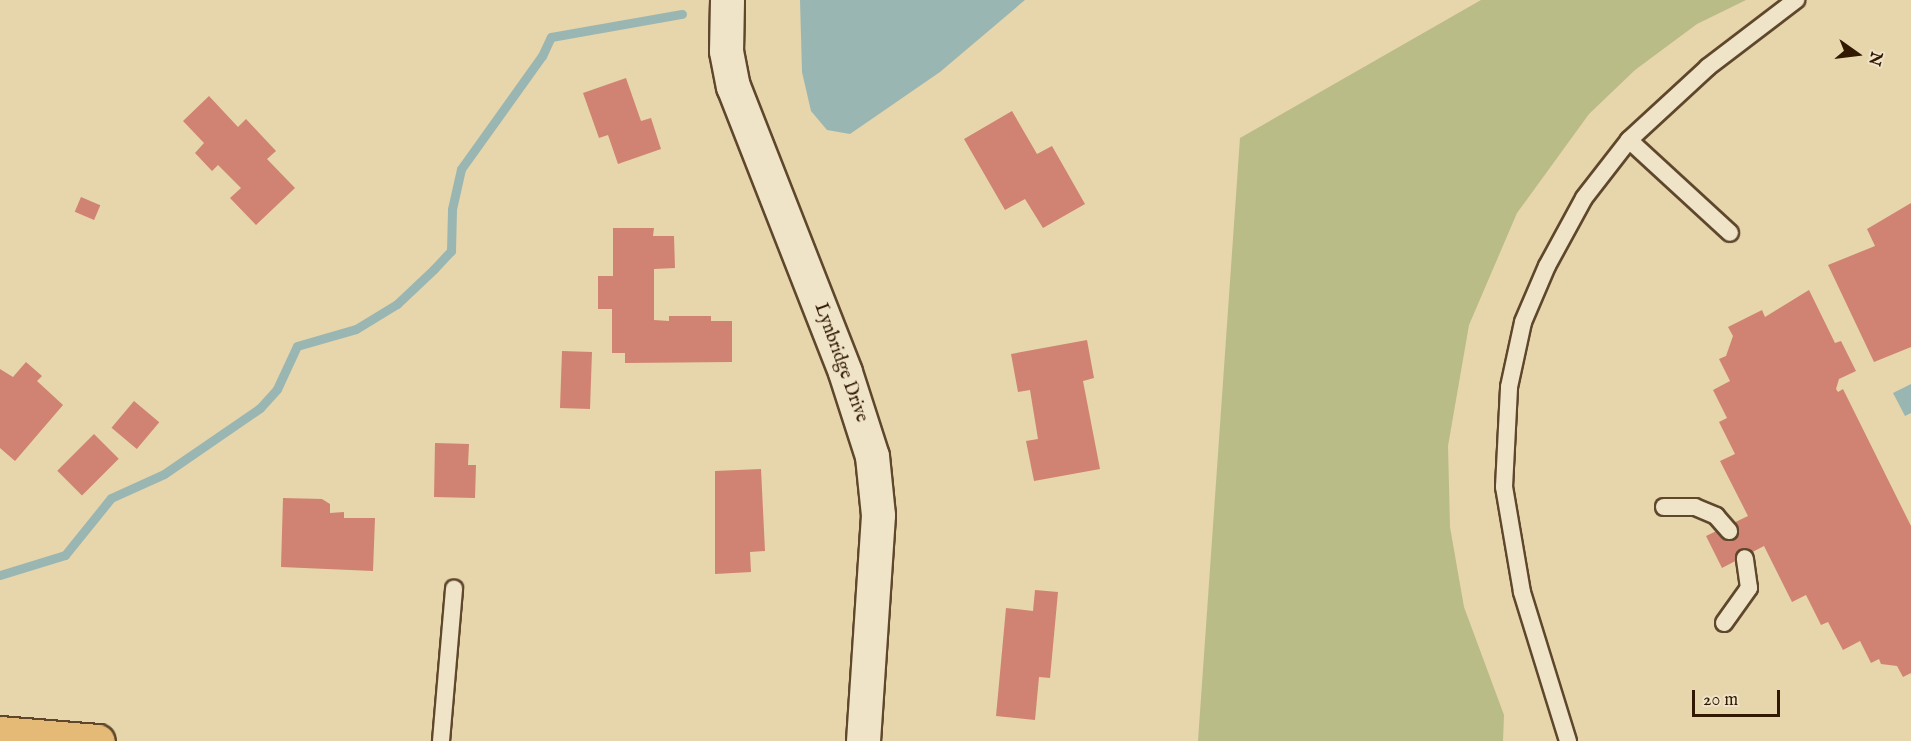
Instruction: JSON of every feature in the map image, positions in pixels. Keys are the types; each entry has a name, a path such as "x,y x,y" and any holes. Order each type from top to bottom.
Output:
{"main road":[{"path":"0,733 98,741"}],"street":[{"name":"Lynbridge Drive","path":"727,0 726,51 733,86 845,372 872,456 878,515 863,741"}],"lane":[{"path":"1568,741 1522,592 1511,539 1504,487 1509,387 1523,322 1548,266 1584,198 1629,140 1708,67 1796,0"},
{"path":"1629,140 1730,234"},
{"path":"1664,507 1695,507 1716,516 1729,531"},
{"path":"1724,623 1749,588 1745,558"},
{"path":"441,741 454,589"}],"green space":[{"path":"1481,0 1746,0 1697,24 1635,70 1589,114 1517,213 1469,325 1448,446 1450,527 1464,607 1504,715 1503,741 1198,741 1240,138"}],"water":[{"path":"800,0 1025,0 940,72 850,134 827,130 811,111 802,72"},
{"path":"1911,384 1911,413 1905,416 1893,393"}],"building":[{"path":"626,78 641,121 651,118 661,149 618,164 608,135 599,138 583,93"},
{"path":"209,96 238,127 246,119 276,151 267,159 295,188 256,225 230,198 241,188 218,165 212,171 195,153 204,143 183,121"},
{"path":"1012,111 1037,154 1052,146 1085,204 1043,228 1025,199 1005,210 964,139"},
{"path":"81,197 100,205 94,220 75,212"},
{"path":"1911,203 1911,347 1874,362 1828,265 1875,246 1867,229"},
{"path":"613,228 654,228 653,236 674,236 675,268 654,269 654,320 669,321 669,316 711,316 711,321 732,321 732,362 625,363 625,353 612,353 612,309 598,309 598,276 613,276"},
{"path":"1809,290 1835,343 1841,341 1856,371 1839,379 1836,389 1838,392 1843,389 1911,526 1911,673 1903,677 1897,666 1881,664 1879,659 1871,663 1860,641 1843,650 1828,622 1821,625 1806,595 1792,602 1764,546 1722,568 1706,536 1748,516 1720,461 1735,454 1719,422 1727,418 1713,390 1730,381 1719,359 1726,356 1733,336 1728,327 1762,310 1765,317"},
{"path":"1087,340 1094,378 1083,381 1100,469 1034,481 1026,441 1038,439 1030,390 1018,392 1011,354"},
{"path":"562,351 592,352 590,409 560,408"},
{"path":"26,362 42,376 37,381 63,405 15,461 0,448 0,369 13,377"},
{"path":"134,401 159,422 137,449 112,428"},
{"path":"94,434 119,459 82,496 57,471"},
{"path":"435,443 469,444 468,465 476,465 475,498 434,497"},
{"path":"761,469 765,551 750,552 751,572 715,574 715,471"},
{"path":"283,498 322,499 330,504 330,513 344,512 344,518 375,518 373,571 281,567"},
{"path":"1035,590 1058,592 1050,678 1039,677 1035,720 996,716 1006,608 1033,611"}],"waterway":[{"path":"0,575 65,555 111,498 164,474 260,408 277,389 297,346 356,329 397,304 434,269 451,251 452,209 461,169 542,56 551,37 682,14"}]}
